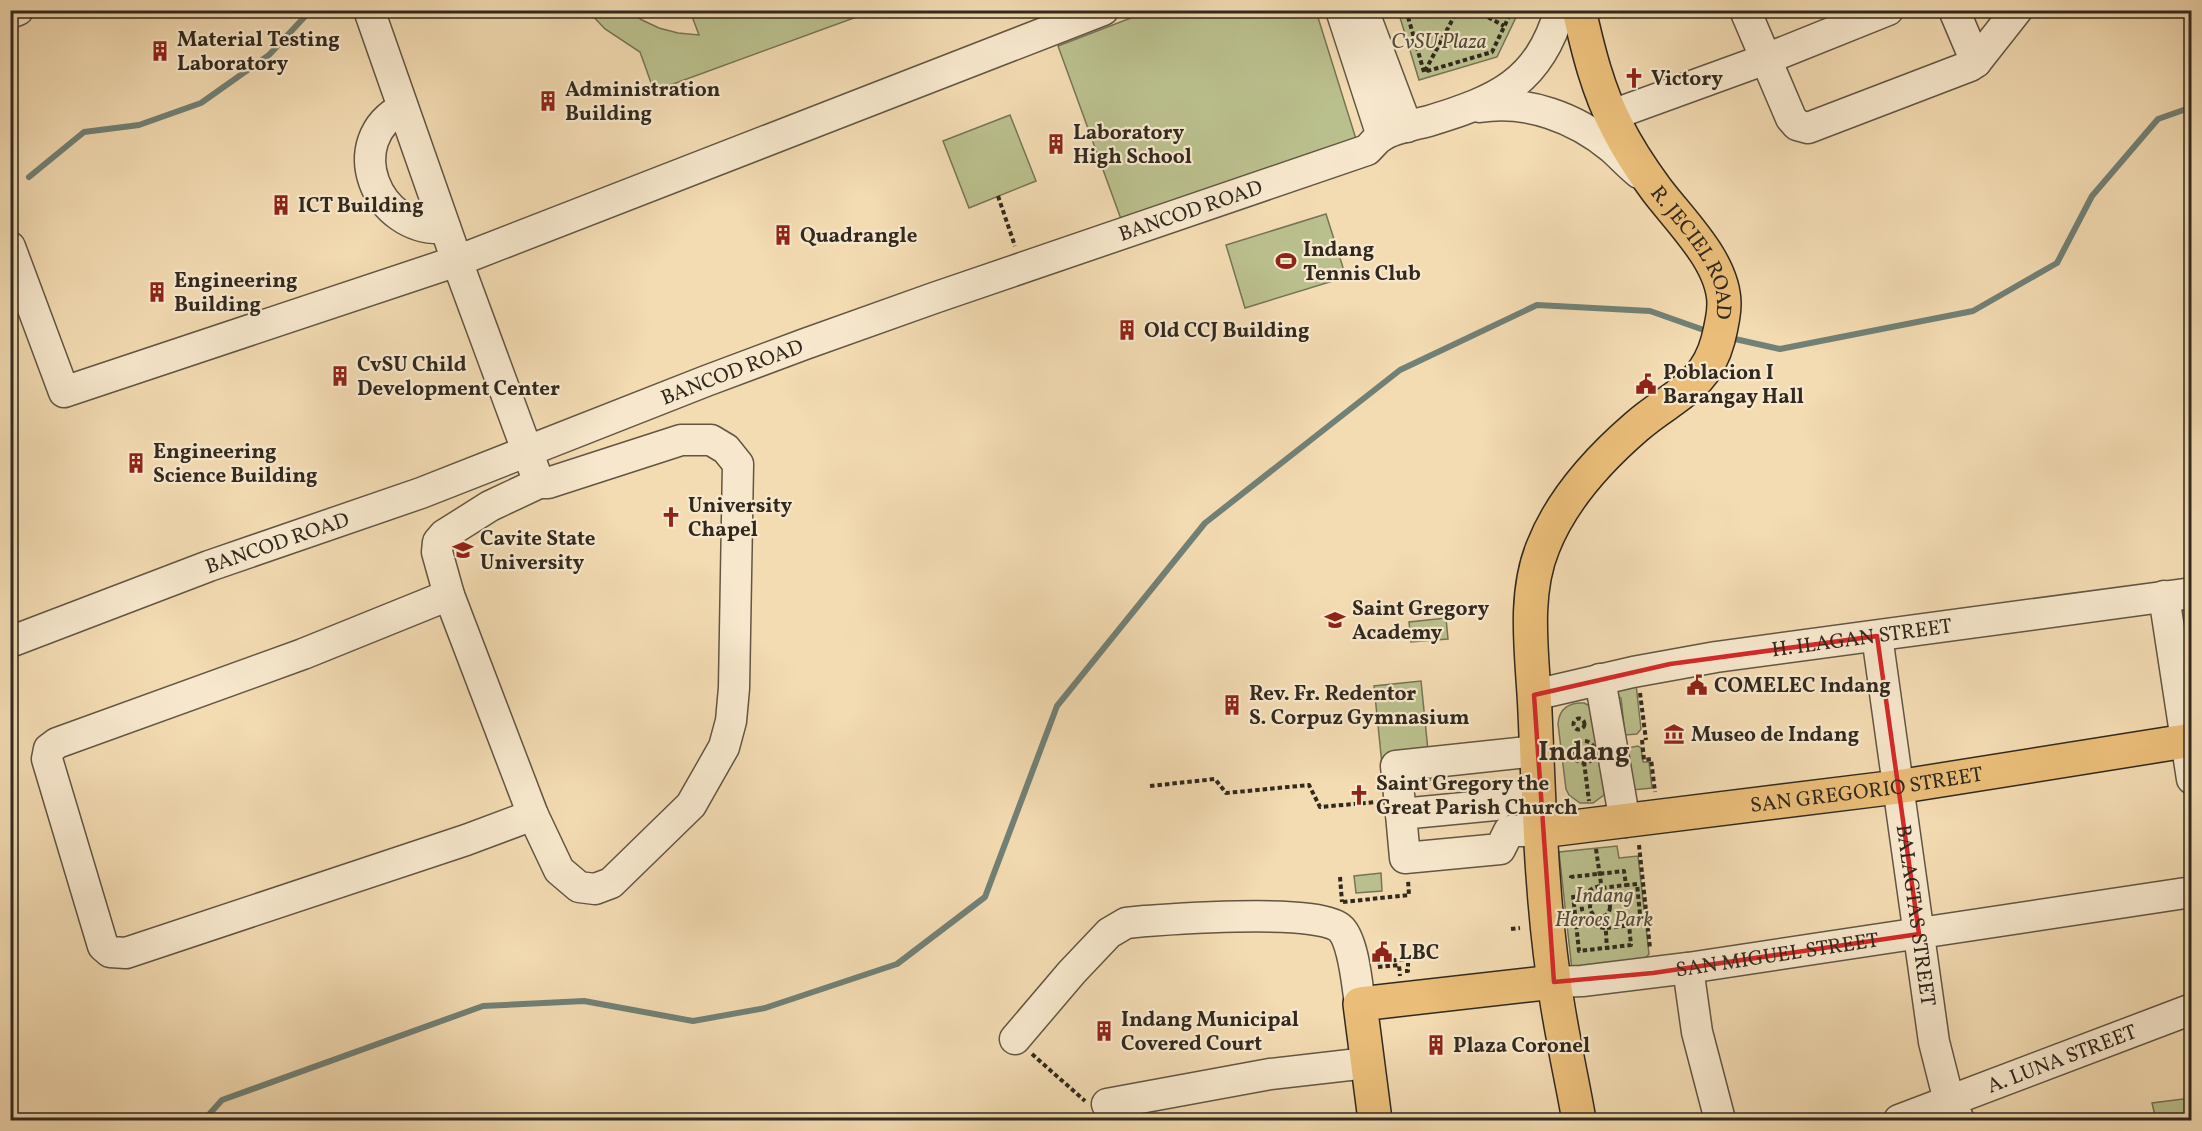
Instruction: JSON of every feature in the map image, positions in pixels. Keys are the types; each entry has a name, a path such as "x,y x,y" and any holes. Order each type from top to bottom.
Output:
{"main road":[{"name":"R. JECIEL ROAD","path":"1579,10 1598,78 1612,115 1628,147 1654,186 1703,250 1716,272 1724,298 1720,333 1710,365 1700,378 1648,416 1612,449 1573,495 1548,537 1538,562 1531,604 1534,695 1551,752 1539,795 1541,831 1554,982 1579,1120"},
{"name":"SAN GREGORIO STREET","path":"1541,831 1897,787 2189,741"},
{"name":"SAN MIGUEL STREET","path":"1360,1004 1554,982"},
{"path":"1360,1004 1375,1120"}],"street":[{"path":"10,13 18,10"},
{"path":"369,10 457,261 539,483"},
{"path":"10,247 64,392 457,261 1103,10"},
{"path":"1341,10 1394,132"},
{"path":"1363,10 1394,132"},
{"name":"BANCOD ROAD","path":"10,642 209,566 421,493 717,377 934,298 1367,150 1394,132 1482,103 1514,85 1543,53 1560,10"},
{"path":"1744,10 1794,123 1808,128 1964,70 1976,62 2017,10"},
{"path":"1612,115 1766,59 1888,10"},
{"path":"1954,10 1976,62"},
{"name":"BANCOD ROAD","path":"1456,112 1483,107 1510,106 1554,113 1611,147 1654,186"},
{"path":"403,108 391,114 381,125 375,137 371,162 376,188 390,209 405,220 422,227 446,228"},
{"path":"681,440 711,440 726,448 738,464 734,688 731,721 724,747 691,805 611,883 596,889 579,886 559,870 533,814 449,595 437,552 438,542 444,535 490,506 539,483 548,483 681,440"},
{"path":"449,595 292,658 57,743 50,750 48,759 104,946 110,952 126,953 466,840 533,814"},
{"path":"2178,595 2192,779"},
{"name":"H. ILAGAN STREET","path":"1534,695 1716,657 2178,595"},
{"name":"BALAGTAS STREET","path":"1877,636 1934,1042 1954,1111"},
{"path":"1600,680 1636,821"},
{"path":"1541,831 1509,831 1500,849 1406,858 1394,808 1396,766 1551,752"},
{"path":"1394,808 1495,805 1512,798 1539,795"},
{"name":"SAN MIGUEL STREET","path":"1554,982 1653,973 2192,892"},
{"path":"1015,1039 1072,972 1109,933 1126,923 1145,921 1261,917 1330,922 1342,930 1348,940 1360,1004"},
{"path":"1688,968 1697,1032 1720,1120"},
{"name":"A. LUNA STREET","path":"1899,1120 1954,1111 2192,1009"},
{"path":"1107,1104 1270,1074 1367,1063"}],"path":[{"path":"1406,10 1424,72"},
{"path":"1424,72 1456,12 1466,13 1468,10"},
{"path":"1474,10 1504,26"},
{"path":"1424,72 1491,52 1512,10"},
{"path":"998,196 1018,253"},
{"path":"1639,686 1644,760 1651,759 1636,821 1653,973"},
{"path":"1580,730 1582,741"},
{"path":"1582,741 1591,743 1595,752 1592,759 1584,762 1577,760 1573,753 1574,746 1582,741"},
{"path":"1551,752 1573,753"},
{"path":"1584,762 1590,808 1636,821"},
{"path":"1150,786 1215,779 1226,793 1309,785 1320,807 1394,808"},
{"path":"1590,909 1596,917 1605,916 1611,907 1603,897 1596,846"},
{"path":"1340,878 1342,902 1409,895 1406,858"},
{"path":"1626,885 1624,871 1571,877 1579,951 1631,945 1629,925"},
{"path":"1636,884 1641,924 1606,928 1591,924 1582,909 1583,900 1591,889 1601,887 1636,884"},
{"path":"1590,909 1593,899 1603,897"},
{"path":"1638,900 1645,900"},
{"path":"1563,912 1590,909"},
{"path":"1605,916 1610,978"},
{"path":"1511,929 1520,928"},
{"path":"1407,961 1408,971 1400,972 1399,965 1377,967 1376,962 1407,961"},
{"path":"1015,1039 1091,1107 1107,1104"}],"highlighted area":[{"path":"1877,636 1919,934 1653,973 1554,982 1534,695 1670,664"}],"green space":[{"name":"CvSU Plaza","path":"1398,10 1519,11 1497,57 1419,80"},
{"path":"588,11 628,11 659,28 699,35 690,11 873,11 654,91 640,52 605,29"},
{"path":"1149,11 1316,11 1356,139 1121,219 1058,46"},
{"path":"1010,115 1036,181 969,208 943,141"},
{"name":"Indang Tennis Club","path":"1326,214 1346,277 1245,308 1226,245"},
{"path":"1446,618 1448,639 1411,642 1409,622"},
{"path":"1421,681 1431,780 1384,784 1374,686"},
{"path":"1636,684 1641,729 1637,734 1625,735 1621,698 1614,695 1615,686"},
{"path":"1584,703 1590,706 1607,789 1604,795 1593,803 1580,803 1569,795 1566,789 1558,724 1566,707"},
{"path":"1638,746 1641,748 1643,762 1649,762 1652,788 1632,790 1627,748"},
{"name":"Indang Heroes Park","path":"1617,846 1619,858 1638,856 1649,954 1642,962 1572,970 1559,852"},
{"path":"1381,873 1382,891 1356,893 1354,876"},
{"path":"2191,1098 2191,1120 2156,1120 2152,1103"}],"waterway":[{"path":"29,177 84,132 139,125 201,103 269,55 311,10"},
{"path":"1735,339 1780,349 1973,311 2057,263 2092,196 2158,119 2192,107"},
{"path":"204,1120 222,1100 483,1006 584,1001 693,1021 765,1008 897,964 985,897 1057,706 1205,523 1400,370 1537,305 1650,311 1701,329"}],"place":[{"name":"Material Testing Laboratory","path":"160,51"},
{"name":"Victory","path":"1634,78"},
{"name":"Administration Building","path":"548,101"},
{"name":"Laboratory High School","path":"1056,144"},
{"name":"ICT Building","path":"281,205"},
{"name":"Quadrangle","path":"783,235"},
{"name":"Indang Tennis Club","path":"1286,261"},
{"name":"Engineering Building","path":"157,292"},
{"name":"Old CCJ Building","path":"1127,330"},
{"name":"CvSU Child Development Center","path":"340,376"},
{"name":"Poblacion I Barangay Hall","path":"1646,384"},
{"name":"Engineering Science Building","path":"136,463"},
{"name":"University Chapel","path":"671,517"},
{"name":"Cavite State University","path":"463,550"},
{"name":"Saint Gregory Academy","path":"1335,620"},
{"name":"COMELEC Indang","path":"1697,685"},
{"name":"Rev. Fr. Redentor S. Corpuz Gymnasium","path":"1232,705"},
{"name":"Museo de Indang","path":"1674,734"},
{"name":"Saint Gregory the Great Parish Church","path":"1359,795"},
{"name":"LBC","path":"1382,952"},
{"name":"Indang Municipal Covered Court","path":"1104,1031"},
{"name":"Plaza Coronel","path":"1436,1045"}],"district":[{"name":"Indang","path":"1584,751"}]}
